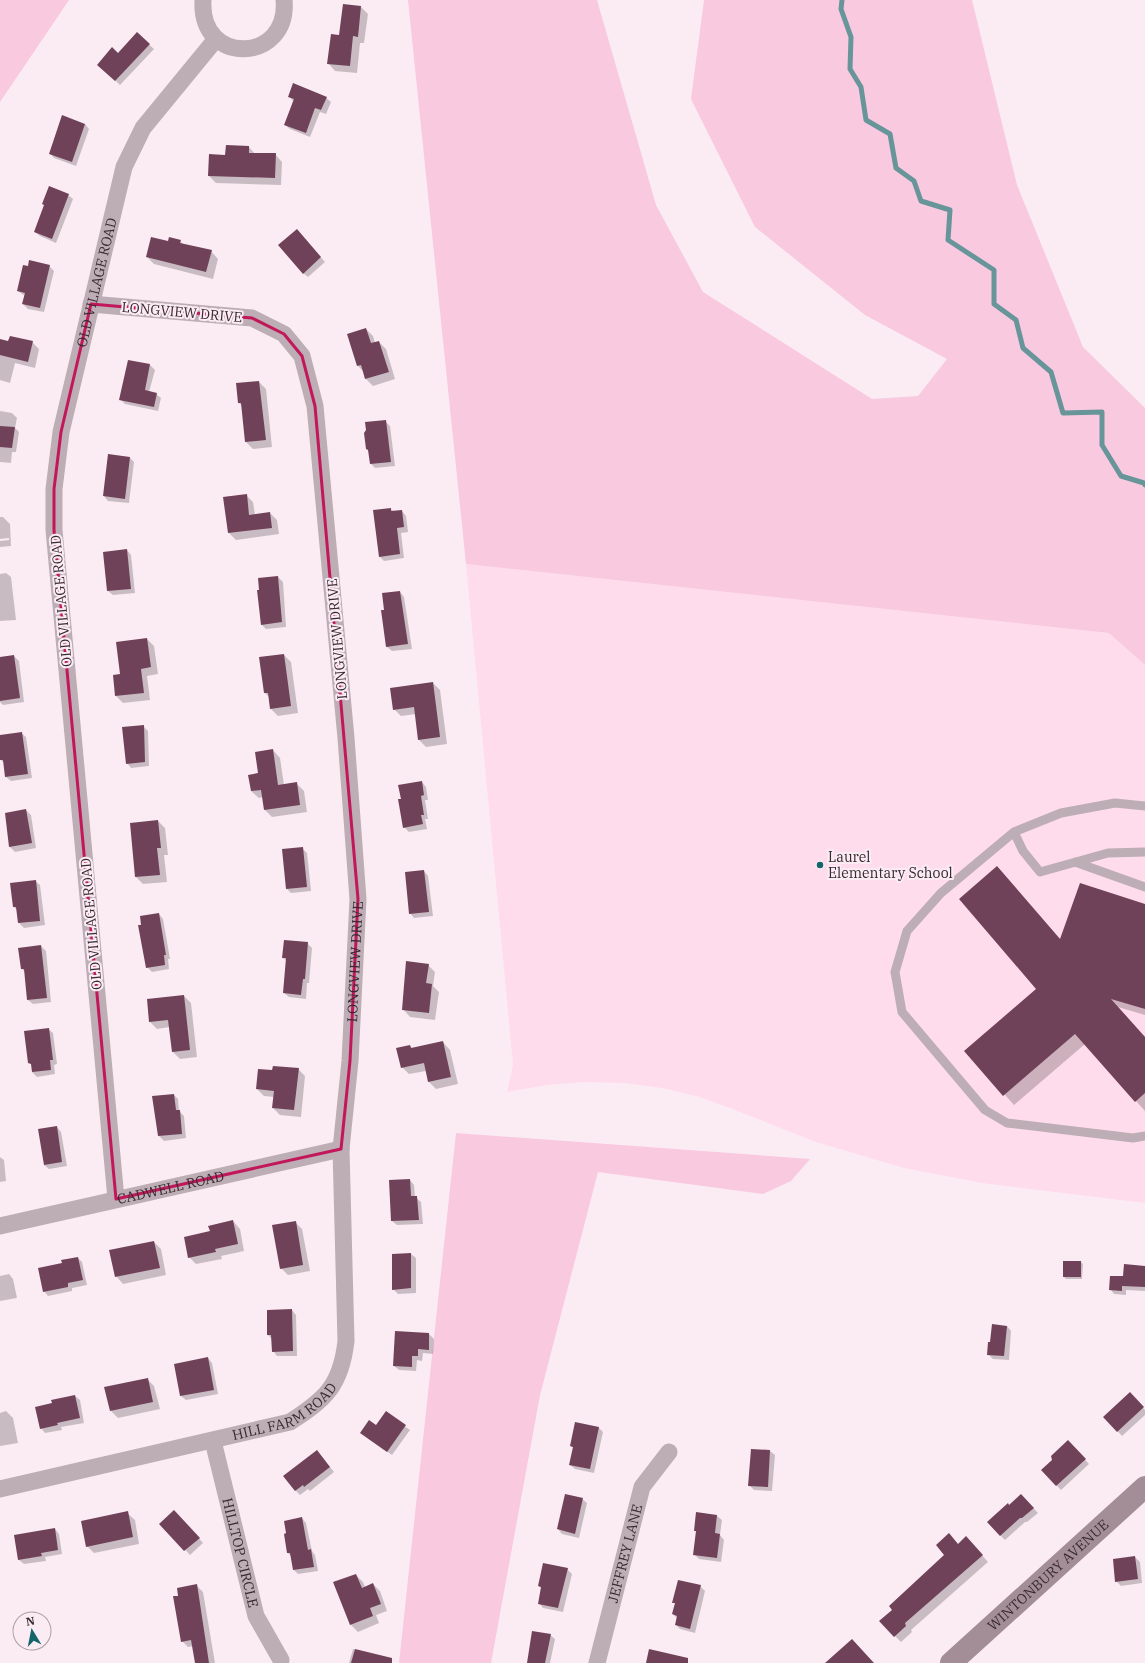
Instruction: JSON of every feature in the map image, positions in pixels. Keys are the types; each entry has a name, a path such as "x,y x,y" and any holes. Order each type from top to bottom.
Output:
{"street":[{"path":"203,0 202,15 207,28 216,39 227,46 240,49 253,48 265,43 275,34 282,23 285,10 284,0"},
{"name":"OLD VILLAGE ROAD","path":"116,1199 54,530 54,488 61,432 124,167 143,128 216,39"},
{"name":"LONGVIEW DRIVE","path":"91,304 252,318 284,334 302,356 315,406 346,738 358,899 350,1060 341,1149"},
{"name":"CADWELL ROAD","path":"0,1226 341,1149"},
{"name":"HILL FARM ROAD","path":"0,1489 290,1422 314,1407 331,1388 344,1362 346,1341 341,1149"},
{"name":"HILLTOP CIRCLE","path":"213,1440 256,1616 281,1660"},
{"name":"JEFFREY LANE","path":"597,1663 642,1487 669,1452"},
{"name":"WINTONBURY AVENUE","path":"951,1663 1145,1487"}],"lane":[{"path":"1145,806 1115,802 1061,813 1014,832 941,893 907,931 895,972 902,1012 985,1110 1007,1123 1134,1138 1145,1136"},
{"path":"1014,832 1023,851 1040,872 1108,852 1145,852"},
{"path":"1075,862 1145,887"}],"highlighted area":[{"path":"91,304 252,318 284,334 302,356 315,406 358,899 350,1061 341,1149 116,1199 54,530 54,489 61,432"}],"shaded area":[{"path":"0,0 69,0 0,102"},
{"path":"408,0 597,0 656,205 703,292 872,399 918,396 947,359 865,315 755,227 691,99 704,0 972,0 1017,185 1083,347 1145,408 1145,665 1109,633 466,564"},
{"name":"Laurel Elementary School","path":"466,564 1110,633 1145,665 1145,1203 982,1183 904,1168 816,1142 699,1097 662,1088 624,1083 585,1082 547,1085 507,1092 513,1065"},
{"path":"456,1133 810,1159 791,1181 763,1194 598,1172 540,1395 491,1663 399,1663"}],"building":[{"path":"343,4 361,6 358,37 353,36 350,66 327,64 331,34 339,35"},
{"path":"137,32 150,44 115,81 97,65 112,47 118,53"},
{"path":"293,83 327,97 321,110 315,108 306,133 284,125 294,99 288,97"},
{"path":"62,115 85,124 72,162 49,154"},
{"path":"226,145 249,146 249,153 276,153 275,178 208,176 209,154 225,155"},
{"path":"49,186 69,194 52,239 34,232"},
{"path":"297,229 321,257 303,274 278,245"},
{"path":"151,237 168,241 169,237 181,240 180,243 212,250 206,272 146,257"},
{"path":"29,260 50,265 40,308 22,304 25,293 17,291 23,265 28,266"},
{"path":"366,328 371,343 379,341 389,372 365,379 361,365 357,366 347,334"},
{"path":"10,336 33,341 28,362 0,355 0,339 8,341"},
{"path":"128,360 150,364 145,390 157,393 154,407 119,400"},
{"path":"259,381 266,440 245,442 241,403 238,403 236,383"},
{"path":"386,420 391,462 370,464 364,433 366,430 365,422"},
{"path":"0,426 15,427 12,448 0,447"},
{"path":"108,454 130,457 125,499 103,496"},
{"path":"247,494 249,515 270,512 272,528 228,533 223,497"},
{"path":"391,508 391,511 402,510 404,527 397,528 400,554 379,557 373,510"},
{"path":"127,549 131,589 107,591 103,552"},
{"path":"278,576 282,622 261,625 257,590 259,590 258,578"},
{"path":"400,591 408,644 386,647 381,610 384,610 382,593"},
{"path":"147,638 151,667 141,669 144,693 115,696 113,675 120,674 116,642"},
{"path":"284,654 291,706 270,709 268,693 264,693 259,657"},
{"path":"14,655 20,698 0,701 0,657"},
{"path":"433,682 440,737 418,740 414,707 393,710 390,688"},
{"path":"144,725 145,762 126,764 122,727"},
{"path":"22,732 28,774 5,777 3,760 0,760 0,735"},
{"path":"273,749 278,785 297,782 300,805 264,810 261,790 251,791 248,775 258,773 255,752"},
{"path":"422,781 424,795 421,796 424,815 421,815 423,824 403,828 398,799 401,799 398,785"},
{"path":"26,809 32,843 9,847 5,813"},
{"path":"158,820 161,848 157,848 160,875 135,877 130,823"},
{"path":"303,847 307,887 286,889 282,849"},
{"path":"997,866 1060,939 1080,883 1145,904 1145,1009 1111,999 1145,1037 1145,1093 1135,1102 1075,1034 1003,1096 964,1051 1036,989 959,899"},
{"path":"424,870 429,912 409,914 405,872"},
{"path":"36,880 40,921 18,923 16,907 13,907 10,883"},
{"path":"159,913 166,955 164,955 165,965 146,968 138,925 141,925 140,916"},
{"path":"284,940 308,942 305,979 303,979 301,995 283,993 286,958 282,958"},
{"path":"41,945 47,998 27,1000 24,969 21,969 18,948"},
{"path":"406,961 429,964 426,983 432,984 429,1013 402,1010"},
{"path":"184,995 190,1050 172,1052 168,1020 149,1022 147,999"},
{"path":"49,1028 53,1060 50,1060 51,1070 32,1072 31,1064 28,1063 24,1031"},
{"path":"443,1041 451,1077 428,1082 424,1063 401,1068 396,1048 410,1045 411,1048"},
{"path":"273,1066 299,1068 294,1110 272,1108 274,1091 256,1089 258,1069 272,1070"},
{"path":"174,1094 176,1110 180,1110 182,1134 158,1136 152,1096"},
{"path":"57,1126 62,1162 44,1165 38,1129"},
{"path":"410,1179 411,1196 417,1196 419,1220 391,1221 389,1180"},
{"path":"233,1220 238,1244 215,1249 216,1252 188,1258 184,1237 210,1231 208,1226"},
{"path":"296,1221 303,1265 280,1269 272,1225"},
{"path":"154,1241 160,1268 115,1277 109,1250"},
{"path":"411,1253 411,1288 392,1290 392,1254"},
{"path":"78,1257 83,1280 68,1283 68,1287 43,1292 38,1268 62,1263 61,1260"},
{"path":"1063,1261 1081,1261 1081,1277 1063,1277"},
{"path":"1124,1264 1145,1266 1145,1287 1122,1286 1122,1291 1109,1290 1110,1276 1123,1276"},
{"path":"292,1309 293,1351 272,1352 271,1335 267,1335 267,1310"},
{"path":"992,1324 1007,1326 1004,1356 987,1355"},
{"path":"395,1331 429,1333 429,1350 418,1349 418,1356 412,1356 412,1367 393,1366"},
{"path":"208,1357 214,1390 180,1396 174,1364"},
{"path":"148,1378 153,1402 110,1411 104,1387"},
{"path":"1130,1392 1144,1407 1117,1432 1103,1417"},
{"path":"75,1395 80,1418 57,1423 58,1425 40,1429 35,1407 52,1403 51,1400"},
{"path":"386,1411 406,1425 387,1452 360,1433 369,1420 376,1425"},
{"path":"575,1422 599,1427 590,1469 569,1465 573,1447 570,1446"},
{"path":"1068,1440 1086,1459 1056,1486 1041,1470 1052,1460 1051,1456"},
{"path":"751,1449 770,1450 768,1487 748,1486"},
{"path":"317,1450 330,1467 304,1487 303,1485 295,1491 283,1476"},
{"path":"565,1494 583,1498 575,1534 557,1529"},
{"path":"1021,1494 1034,1508 1000,1536 987,1522 1008,1503 1009,1505"},
{"path":"174,1510 200,1538 184,1551 159,1524"},
{"path":"128,1511 133,1537 86,1547 81,1521"},
{"path":"696,1512 717,1515 715,1533 720,1534 717,1558 693,1555 696,1531 694,1531"},
{"path":"302,1517 308,1550 311,1549 314,1567 293,1570 290,1553 287,1553 284,1534 286,1533 284,1521"},
{"path":"55,1528 58,1550 41,1553 42,1556 18,1560 14,1535"},
{"path":"949,1533 958,1544 966,1536 983,1555 905,1623 906,1626 894,1637 879,1621 892,1610 889,1606 944,1555 936,1545"},
{"path":"1135,1556 1138,1579 1115,1582 1113,1559"},
{"path":"543,1563 568,1568 558,1608 538,1604 541,1587 538,1586"},
{"path":"356,1574 362,1588 373,1583 381,1604 370,1608 373,1616 350,1625 333,1582"},
{"path":"678,1580 701,1585 690,1629 675,1625 677,1616 672,1614 675,1603 672,1603"},
{"path":"197,1584 209,1663 195,1663 191,1640 181,1642 173,1596 178,1596 177,1588"},
{"path":"532,1631 551,1634 545,1663 527,1663"},
{"path":"852,1639 874,1663 825,1663"},
{"path":"355,1649 392,1658 392,1663 351,1663"},
{"path":"649,1649 688,1658 688,1663 646,1663"}],"waterway":[{"path":"842,0 841,9 851,37 850,69 861,87 866,120 890,134 896,168 914,181 921,201 950,210 948,240 994,270 994,304 1016,320 1023,348 1051,372 1063,413 1102,412 1102,445 1121,476 1144,483 1145,485"}],"place":[{"name":"Laurel Elementary School","path":"820,865"}]}
